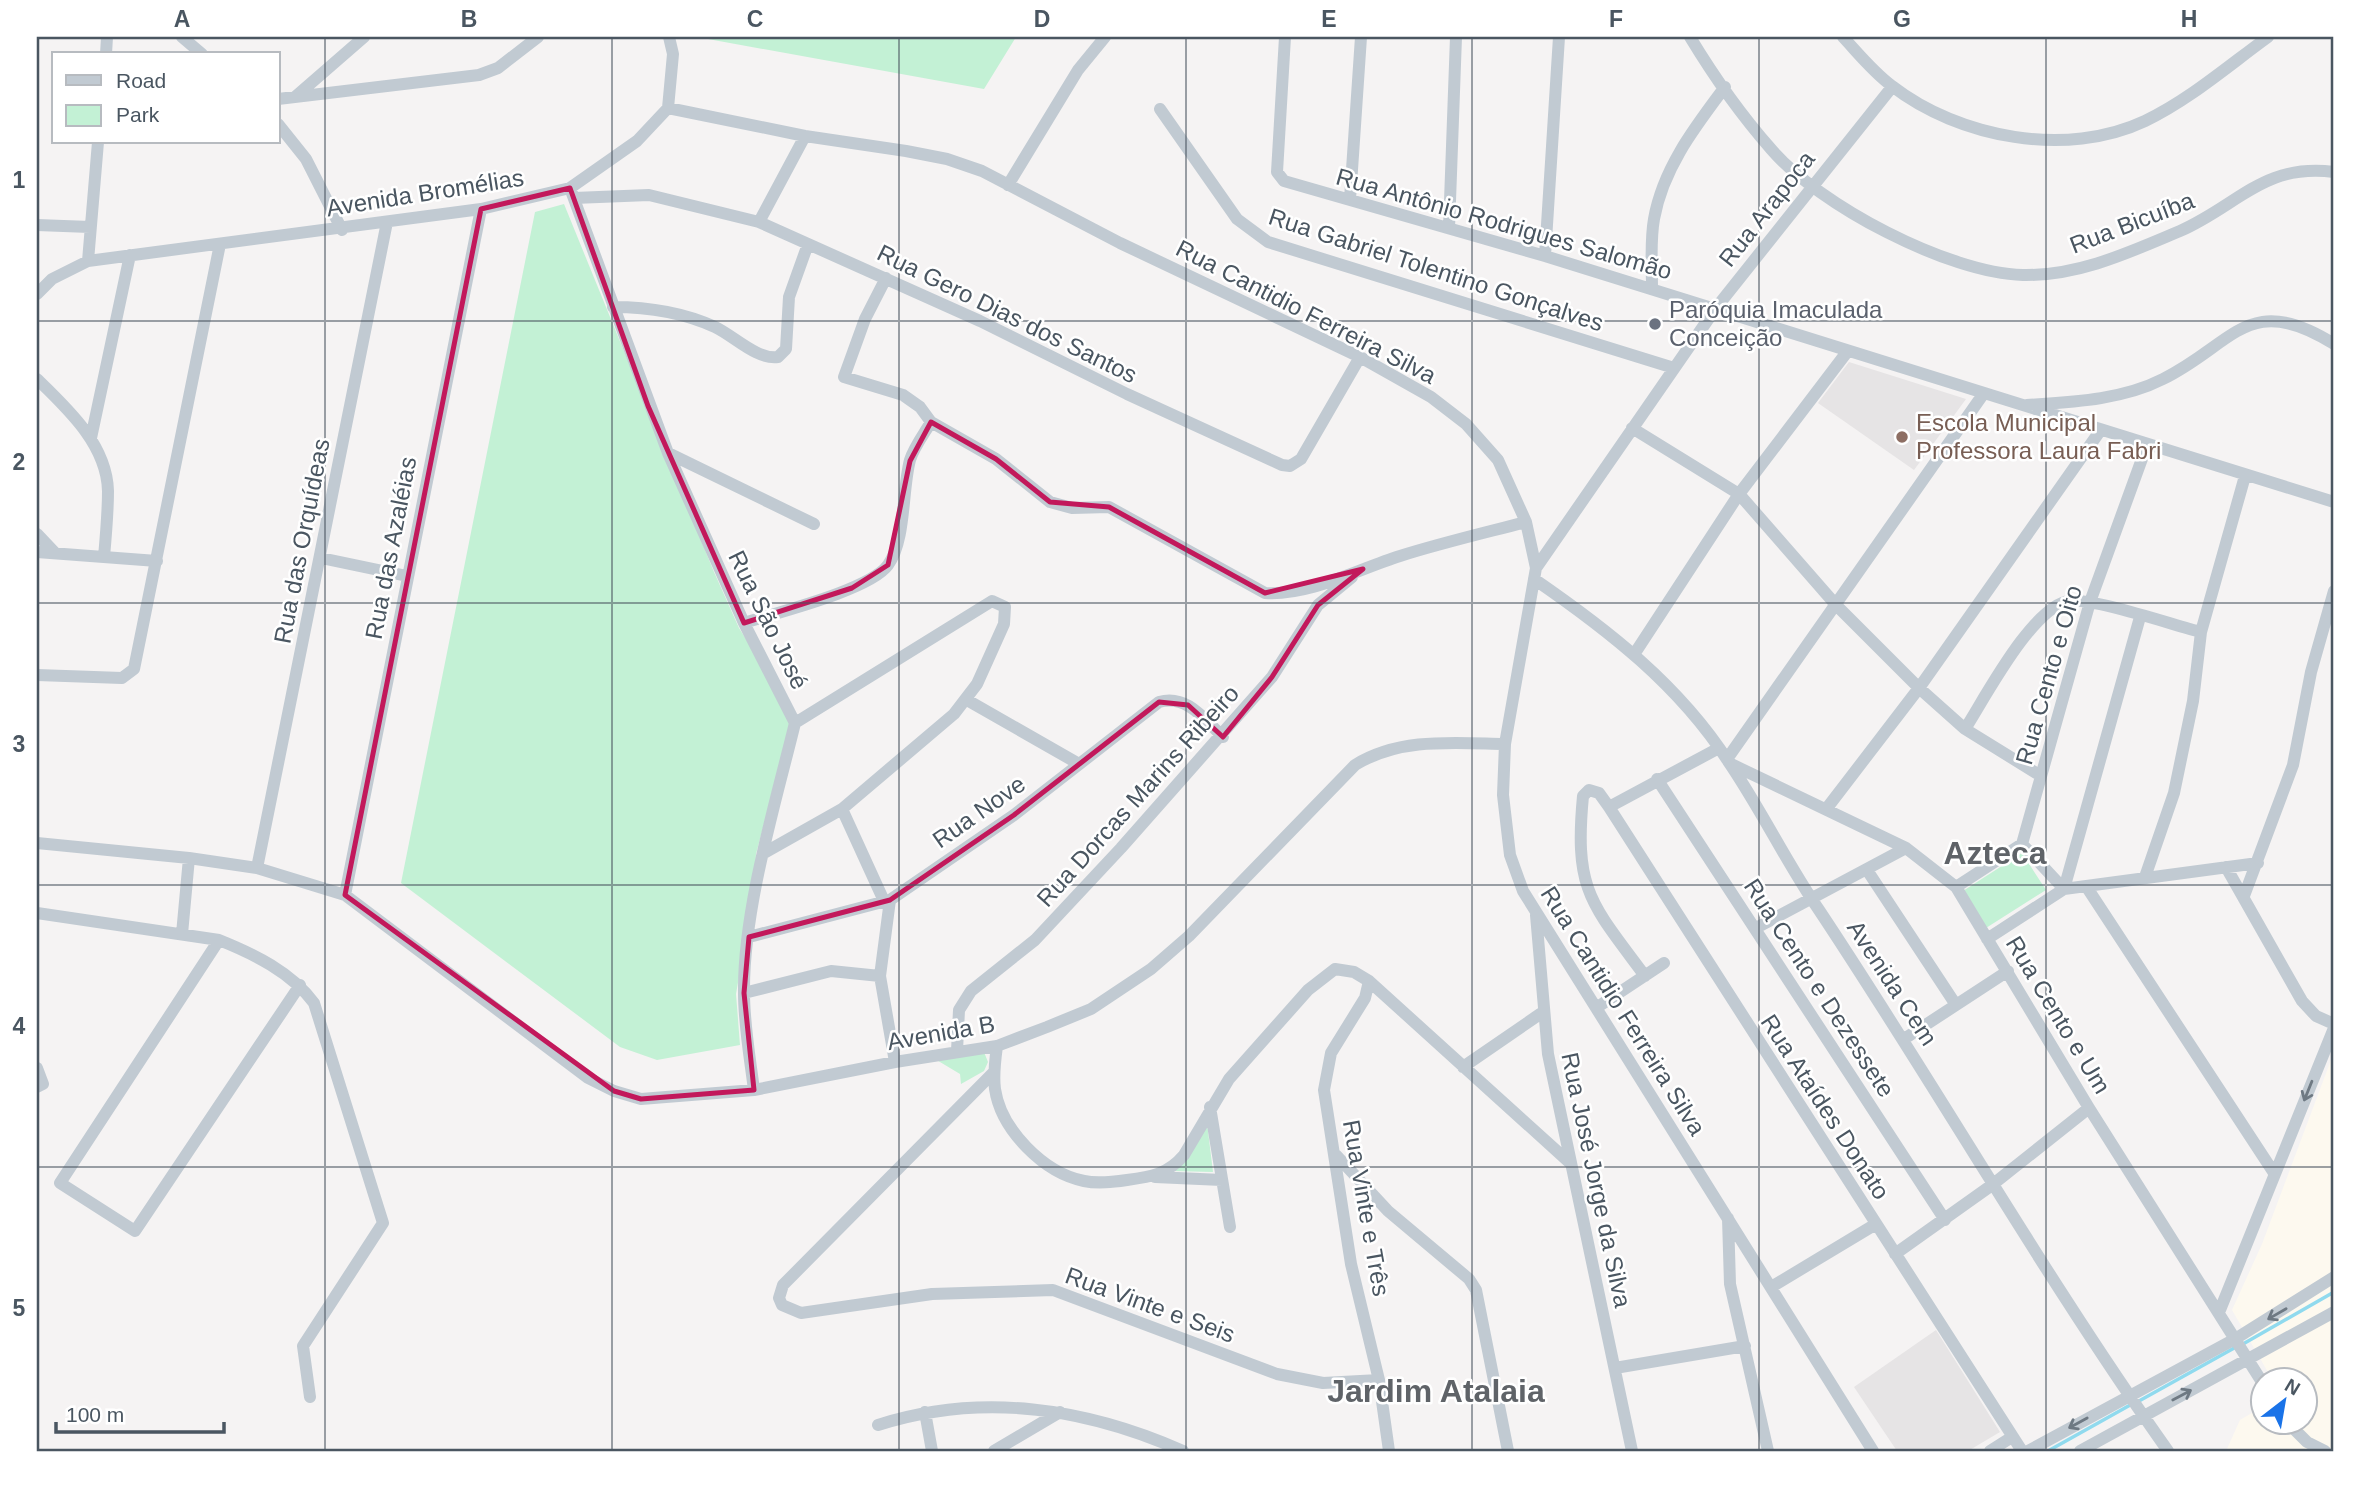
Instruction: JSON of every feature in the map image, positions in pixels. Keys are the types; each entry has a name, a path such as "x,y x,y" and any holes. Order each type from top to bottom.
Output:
{"street":[{"path":"182,37 200,52"},
{"path":"295,97 364,37"},
{"path":"280,99 479,75 498,68 538,37"},
{"path":"668,108 673,54 669,37"},
{"path":"1008,185 1078,70 1105,37"},
{"name":"Rua Antônio Rodrigues Salomão","path":"1285,37 1278,177 1716,308 1847,352 2334,502"},
{"path":"1350,200 1361,37"},
{"path":"1449,228 1456,37"},
{"path":"1545,256 1559,37"},
{"name":"Rua Bicuíba","path":"1690,37 1770,149 1811,186 1899,237 1984,270 2023,275 2094,266 2202,222 2250,188 2278,175 2297,171 2334,172"},
{"path":"1843,37 1892,87 1935,111 1994,133 2055,139 2104,135 2171,108 2268,37"},
{"path":"1652,289 1653,222 1658,200 1679,153 1726,87"},
{"name":"Rua Arapoca","path":"1535,574 1716,308 1892,87"},
{"name":"Rua Cantidio Ferreira Silva","path":"668,108 804,136 947,159 982,172 1120,243 1360,357 1431,397 1466,424 1498,460 1526,522 1535,574 1505,744 1503,796 1510,855 1523,891 1773,1286 1873,1451"},
{"name":"Avenida Bromélias","path":"37,294 52,279 88,261 342,230 572,193 637,141 668,108"},
{"name":"Rua Gabriel Tolentino Gonçalves","path":"1160,109 1237,219 1268,243 1674,369"},
{"path":"280,126 306,159 342,230"},
{"path":"759,222 804,136"},
{"path":"88,261 98,144"},
{"name":"Rua Gero Dias dos Santos","path":"572,193 649,195 759,222 886,278 1282,465 1290,466 1301,458 1360,357"},
{"name":"Rua São José","path":"572,193 668,453 744,623 794,723 764,853 749,937 744,993 754,1090"},
{"name":"Rua das Azaléias","path":"345,895 481,209"},
{"name":"Rua das Orquídeas","path":"257,869 387,222"},
{"path":"37,225 90,227"},
{"path":"37,674 122,678 132,674 137,663 220,244"},
{"path":"613,307 645,307 676,313 715,327 764,355 778,357 786,349 789,297 808,244"},
{"path":"91,438 130,255"},
{"path":"886,278 865,319 844,377 903,395 920,407 930,422 996,459 1050,502 1072,508 1110,508 1265,593 1279,594 1526,522"},
{"path":"2020,406 2088,401 2162,380 2228,334 2254,322 2291,324 2316,333 2334,344"},
{"path":"1635,653 1739,494 1847,352"},
{"path":"37,379 91,438 100,455 108,490 104,557"},
{"path":"1609,807 1657,779 1726,757 1984,393"},
{"path":"744,623 852,588 878,574 888,565 905,500 910,461 930,422"},
{"path":"1632,428 1739,494 1836,605 1919,688 1965,729 2041,776"},
{"path":"1828,808 1919,688 2100,431"},
{"name":"Rua Cento e Oito","path":"2022,844 2090,602 2147,445"},
{"path":"668,453 814,524"},
{"path":"2145,877 2168,812 2180,765 2193,701 2201,632 2245,476"},
{"path":"37,534 55,553"},
{"path":"37,552 157,561"},
{"path":"321,558 407,576"},
{"name":"Rua Dorcas Marins Ribeiro","path":"957,1051 959,1010 971,991 1035,940 1223,737 1272,677 1318,605 1329,593 1363,569"},
{"name":"Avenida Cem","path":"1535,574 1635,653 1726,757 1811,899 1904,1039 1992,1185 2168,1451"},
{"path":"2244,897 2293,765 2311,672 2334,591"},
{"path":"764,853 842,809 967,700 1004,624 1006,614 1000,603 992,601 981,605 929,641 794,723"},
{"path":"1965,729 2044,615 2055,606 2070,601 2090,602 2201,632"},
{"path":"2063,889 2140,617"},
{"name":"Rua Nove","path":"749,937 887,900 1014,815 1159,702 1168,699 1188,705 1223,737"},
{"path":"967,700 1079,764"},
{"name":"Avenida B","path":"345,895 588,1078 614,1091 641,1099 754,1090 895,1062 997,1046 1091,1009 1151,969 1189,936 1355,765 1369,756 1387,750 1432,743 1505,744"},
{"name":"Rua Cento e Um","path":"1726,757 1906,848 1955,887 2253,1366"},
{"name":"Rua Cento e Dezessete","path":"1657,779 1945,1220"},
{"name":"Rua Ataídes Donato","path":"1645,976 1595,908 1584,882 1580,822 1583,796 1589,790 1599,793 1609,807 2022,1451"},
{"path":"842,809 887,900 880,976 895,1062"},
{"path":"37,843 189,858 257,869 345,895"},
{"path":"1955,887 2022,844 2063,889"},
{"path":"1756,928 1906,848"},
{"path":"182,934 189,858"},
{"path":"1987,939 2063,889 2258,863"},
{"path":"2220,1310 2334,1026 2321,1020 2306,1007 2225,867"},
{"path":"1867,870 1956,1006"},
{"path":"2085,886 2274,1173"},
{"name":"Rua José Jorge da Silva","path":"1536,914 1543,1012 1569,1162 1632,1451"},
{"path":"38,917 219,940 245,951 300,985 314,1003 383,1223 303,1346 310,1397"},
{"path":"219,940 60,1183 135,1231 300,985"},
{"path":"1595,1008 1664,963"},
{"path":"1155,1177 1176,1165 1184,1155 1229,1079 1308,990 1335,969 1354,972 1368,981 1569,1162"},
{"path":"744,993 831,971 880,976"},
{"path":"1904,1039 2008,971"},
{"name":"Rua Vinte e Três","path":"1368,981 1365,998 1331,1053 1324,1090 1351,1264 1379,1380 1389,1451"},
{"path":"1463,1067 1543,1012"},
{"path":"997,1046 995,1091 1002,1113 1030,1150 1064,1174 1103,1183 1155,1177 1222,1180"},
{"path":"37,1068 43,1084 37,1087"},
{"name":"Rua Vinte e Seis","path":"994,1072 783,1284 779,1298 782,1305 801,1313 932,1294 1053,1290 1276,1374 1323,1383 1379,1380"},
{"path":"1210,1107 1230,1227"},
{"path":"1895,1254 1992,1185 2090,1108"},
{"path":"1335,1154 1388,1211 1469,1279 1476,1290 1508,1451"},
{"path":"1728,1216 1730,1284 1768,1451"},
{"path":"1773,1286 1876,1224"},
{"path":"2028,1451 2235,1339 2334,1277"},
{"path":"2080,1451 2334,1312"},
{"path":"1615,1368 1745,1346"},
{"path":"878,1425 925,1412 958,1407 1002,1406 1060,1412 1147,1436 1184,1451"},
{"path":"925,1412 932,1451"},
{"path":"994,1451 1060,1412"},
{"path":"1147,1436 1153,1451"},
{"path":"2301,1436 2325,1451"},
{"path":"1990,1451 2012,1437"}],"highlighted area":[{"path":"570,188 648,406 744,623 852,588 888,565 910,461 931,422 996,459 1050,502 1109,507 1265,593 1363,569 1318,605 1272,677 1223,737 1188,705 1159,702 1014,815 890,900 749,937 744,993 754,1090 641,1099 614,1091 345,895 481,209"}],"shaded area":[{"name":"Escola Municipal Professora Laura Fabri","path":"1849,362 1966,399 1914,470 1818,403"},
{"path":"2334,1052 2334,1451 2226,1451 2240,1420 2248,1415 2248,1436 2318,1436 2318,1366 2264,1366 2232,1310 2262,1244"},
{"path":"1936,1330 2000,1432 1968,1451 1897,1451 1854,1387"}],"green space":[{"path":"697,37 1016,37 984,89"},
{"path":"564,204 739,628 793,714 756,854 754,889 736,994 740,1045 657,1060 620,1047 401,883 535,212"},
{"path":"2022,853 2046,890 1986,928 1963,891"},
{"path":"984,1052 988,1062 984,1071 961,1084 960,1074 935,1059"},
{"path":"1207,1123 1213,1172 1173,1171"}],"waterway":[{"path":"2243,1344 2334,1292"},
{"path":"2139,1401 2236,1347"},
{"path":"2048,1451 2132,1404"}],"place":[{"name":"Paróquia Imaculada Conceição","path":"1655,324"},
{"name":"Escola Municipal Professora Laura Fabri","path":"1902,437"}],"district":[{"name":"Azteca","path":"1995,853"},
{"name":"Jardim Atalaia","path":"1436,1391"}]}
